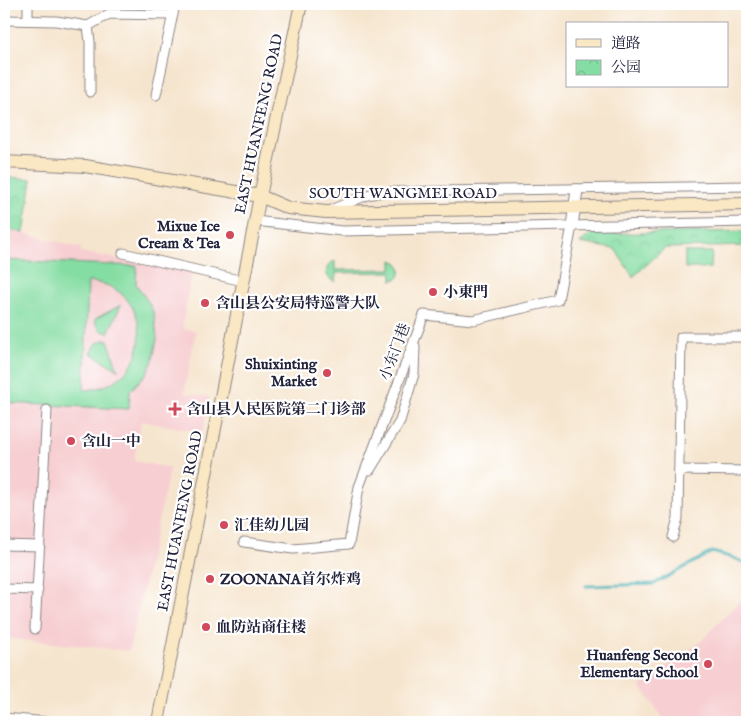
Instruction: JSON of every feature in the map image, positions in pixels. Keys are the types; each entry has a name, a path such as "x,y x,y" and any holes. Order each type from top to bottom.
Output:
{"main road":[{"name":"EAST HUANFENG ROAD","path":"158,722 243,281 301,4"},
{"name":"SOUTH WANGMEI ROAD","path":"4,162 85,166 260,196 288,208 326,212 747,204"}],"street":[{"path":"28,4 28,20"},
{"path":"109,4 109,14"},
{"path":"156,95 175,4"},
{"path":"4,20 56,21 88,26 109,14 172,15"},
{"path":"88,26 90,42 90,92"},
{"path":"326,212 367,195 382,192 747,186"},
{"path":"572,226 577,190"},
{"path":"255,221 342,231 747,222"},
{"name":"小东门巷","path":"244,542 293,549 349,544 359,487 424,315 473,320 558,300 572,226"},
{"path":"123,253 243,281"},
{"path":"359,487 400,422 414,374 416,337"},
{"path":"673,537 678,518 682,337 747,337"},
{"path":"35,630 48,410"},
{"path":"679,470 747,472"},
{"path":"4,545 40,546"},
{"path":"4,589 38,590"},
{"path":"4,718 48,722"}],"shaded area":[{"name":"含山一中","path":"4,228 82,248 81,252 192,272 182,328 196,331 184,393 209,397 203,432 141,421 134,461 170,468 129,651 4,638"},
{"name":"Huanfeng Second Elementary School","path":"747,593 747,722 666,722 640,686 700,642"}],"green space":[{"path":"4,177 32,179 24,233 4,228"},
{"path":"747,231 747,246 665,248 633,277 615,249 580,243 591,234"},
{"path":"685,252 712,252 711,268 685,268"},
{"path":"4,260 137,266 136,284 154,314 157,339 152,363 146,374 130,391 129,409 4,403","holes":["88,282 110,287 126,299 136,316 140,335 136,354 126,372 109,384 84,390"]},
{"path":"392,260 398,263 401,270 399,277 392,281 392,272 336,273 335,282 328,277 327,267 335,261 335,270 392,269"},
{"path":"121,305 108,333 99,328 95,319"},
{"path":"108,340 118,370 91,353 97,343"}],"waterway":[{"path":"586,586 654,584 712,552 747,564"}],"place":[{"name":"Mixue Ice Cream & Tea","path":"230,235"},
{"name":"小東門","path":"433,292"},
{"name":"含山县公安局特巡警大队","path":"205,303"},
{"name":"Shuixinting Market","path":"327,373"},
{"name":"含山县人民医院第二门诊部","path":"175,409"},
{"name":"含山一中","path":"71,441"},
{"name":"汇佳幼儿园","path":"224,525"},
{"name":"ZOONANA首尔炸鸡","path":"210,579"},
{"name":"血防站商住楼","path":"206,627"},
{"name":"Huanfeng Second Elementary School","path":"708,664"}]}
